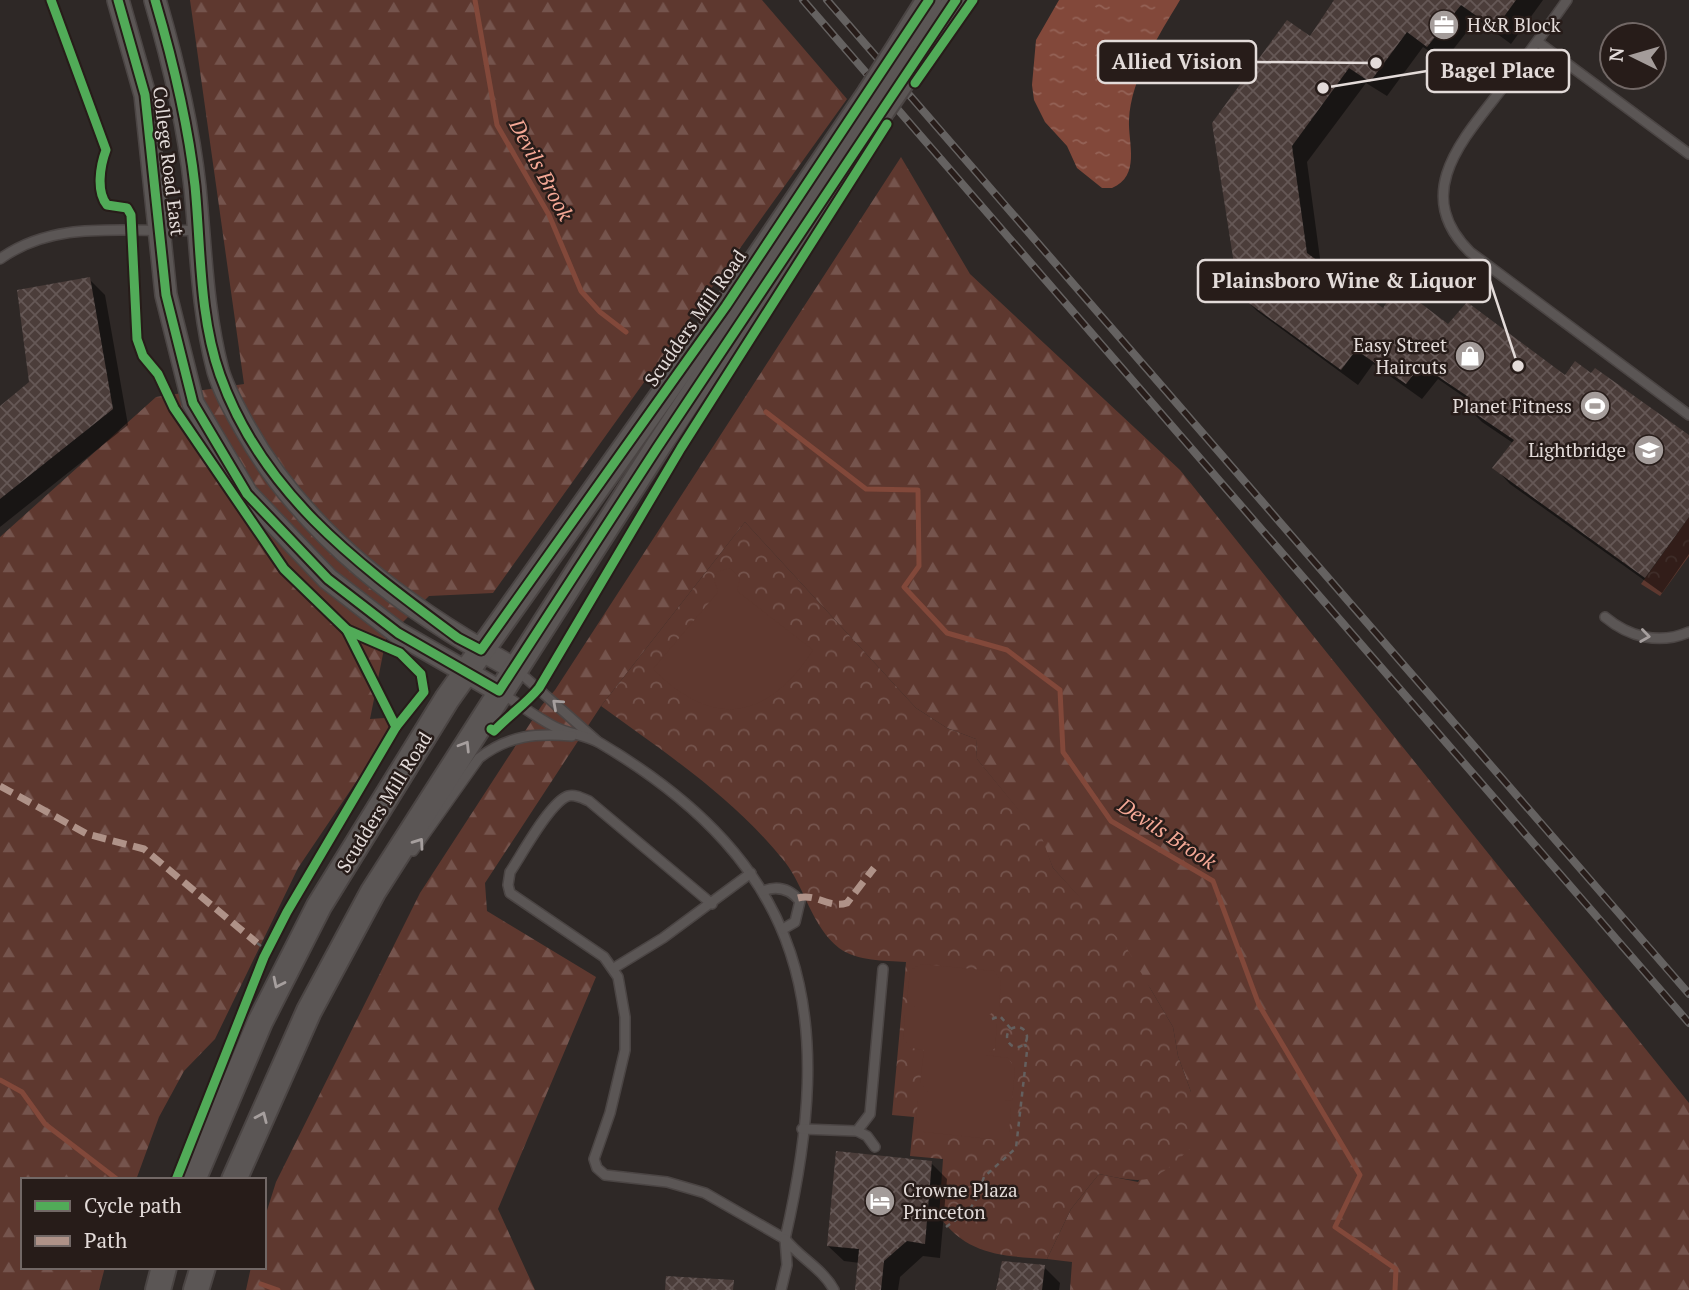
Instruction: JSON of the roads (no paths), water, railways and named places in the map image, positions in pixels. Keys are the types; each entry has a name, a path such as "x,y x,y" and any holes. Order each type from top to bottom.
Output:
{"main road":[{"name":"Scudders Mill Road","path":"910,50 929,0"},
{"name":"Scudders Mill Road","path":"235,1178 309,1012 373,892 876,101 910,50 956,0"},
{"name":"Scudders Mill Road","path":"194,1178 260,1022 310,923 465,674 726,306 876,101"},
{"path":"158,1290 163,1269"},
{"path":"196,1290 202,1269"}],"street":[{"name":"College Road East","path":"118,0 145,95 162,232 166,295 193,403 247,494 328,579 398,634 499,691"},
{"name":"College Road East","path":"155,0 185,114 204,305 219,373 259,453 286,491 327,536 458,638 515,669"}],"lane":[{"path":"1567,0 1451,158 1443,197 1450,226 1454,236 1470,252 1689,415"},
{"path":"1538,42 1689,154"},
{"path":"0,260 16,247 43,236 81,230 198,230"},
{"path":"1605,617 1635,635 1672,637 1689,632"},
{"path":"515,669 598,742 660,784 716,830 751,873 783,929 794,955 803,998 807,1044 802,1129 785,1239 787,1265 781,1290"},
{"path":"499,691 556,727 598,742"},
{"path":"373,892 393,880 479,758 491,749 506,740 532,734 574,736 598,742"},
{"path":"712,904 589,801 579,796 567,796 555,805 510,872 508,885 510,893 604,957 614,968 625,1017 625,1050 610,1113 594,1159 597,1168 605,1175 667,1182 705,1193 785,1239 798,1255 822,1272 834,1290"},
{"path":"614,968 712,904 751,873"},
{"path":"763,891 782,888 793,892 800,901 795,922 783,929"},
{"path":"857,1130 870,1114 883,969"},
{"path":"802,1129 857,1130 867,1136 875,1147"}],"water":[{"path":"1059,0 1180,0 1140,73 1129,120 1130,167 1121,183 1112,188 1102,188 1077,168 1067,146 1045,122 1034,100 1032,85 1036,40"}],"waterway":[{"name":"Devils Brook","path":"475,0 497,125 549,215 581,291 600,312 626,332"},
{"name":"Devils Brook","path":"766,412 866,489 918,490 919,566 904,587 947,633 1007,650 1060,690 1063,752 1111,821 1213,881 1259,1005 1360,1175 1335,1227 1396,1269 1395,1290"},
{"path":"0,1080 22,1092 45,1124 115,1178"},
{"path":"261,1284 278,1290"}],"railway":[{"path":"803,0 1689,1023"},
{"path":"827,0 1689,994"}],"place":[{"name":"H&R Block","path":"1444,25"},
{"name":"Allied Vision","path":"1376,63"},
{"name":"Bagel Place","path":"1323,88"},
{"name":"Easy Street Haircuts","path":"1470,356"},
{"name":"Plainsboro Wine & Liquor","path":"1518,366"},
{"name":"Planet Fitness","path":"1595,406"},
{"name":"Lightbridge","path":"1649,450"},
{"name":"Crowne Plaza Princeton","path":"880,1201"}]}
